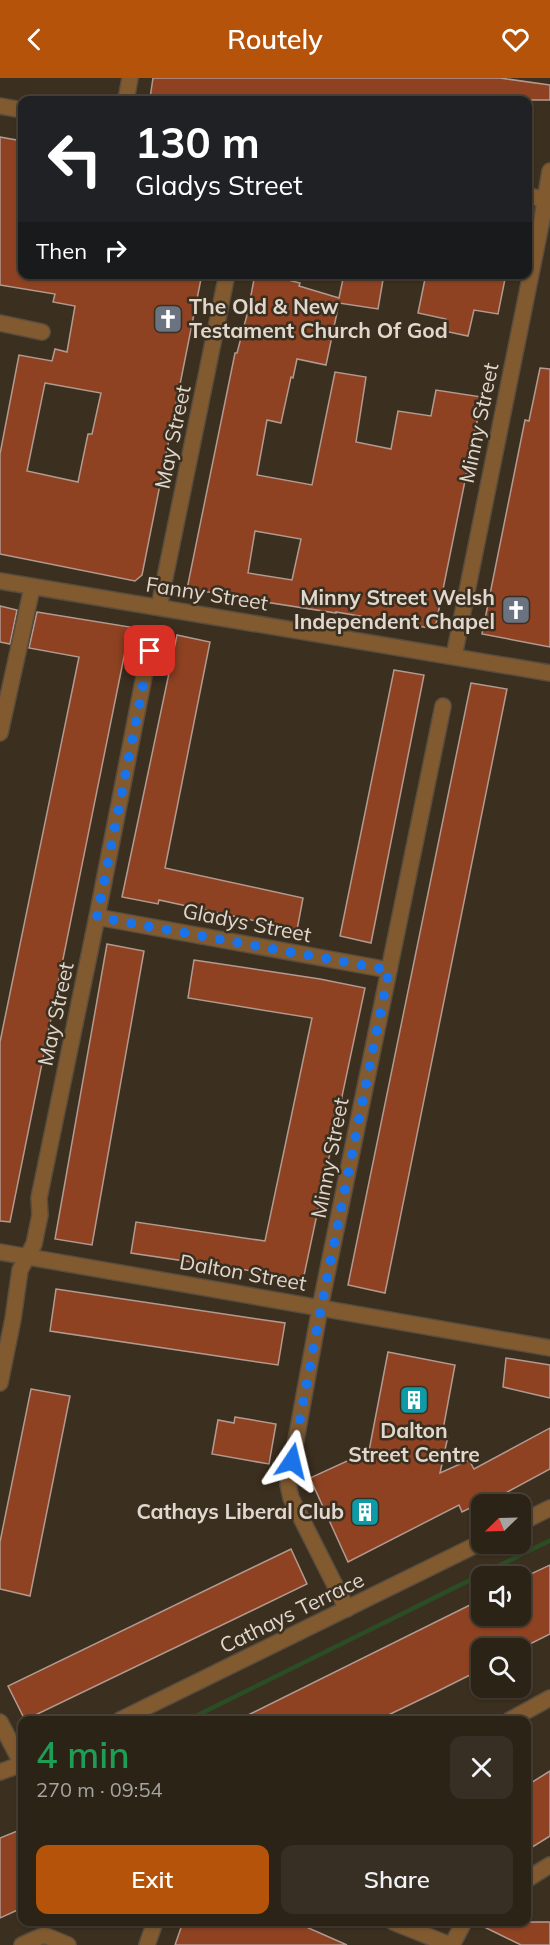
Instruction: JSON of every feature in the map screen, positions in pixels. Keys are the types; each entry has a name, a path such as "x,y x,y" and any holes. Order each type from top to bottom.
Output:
{"street":[{"path":"127,96 130,78"},
{"path":"0,106 18,109"},
{"name":"Minny Street","path":"532,277 548,199 550,171"},
{"path":"532,197 548,199"},
{"name":"May Street","path":"159,607 227,279"},
{"name":"Minny Street","path":"454,656 532,279"},
{"path":"0,323 42,332"},
{"name":"Fanny Street","path":"0,581 550,673"},
{"path":"0,734 32,588"},
{"name":"May Street","path":"0,1383 20,1270 34,1244 40,1215 39,1198 150,651"},
{"name":"Minny Street","path":"347,1609 291,1498 288,1484 321,1308 443,705"},
{"name":"Gladys Street","path":"97,917 389,970"},
{"name":"Dalton Street","path":"0,1252 550,1348"},
{"path":"531,1517 550,1508"},
{"name":"Cathays Terrace","path":"128,1716 471,1547"},
{"path":"517,1716 550,1698"},
{"path":"0,1722 18,1756"},
{"path":"0,1772 18,1765"},
{"path":"531,1877 550,1864"},
{"path":"147,1945 154,1926"},
{"path":"402,1926 443,1944 460,1926"},
{"path":"22,1945 44,1935 68,1945"}],"green space":[{"path":"550,1538 550,1543 531,1552 531,1547"},
{"path":"518,1554 528,1554 504,1566 494,1566"},
{"path":"471,1577 471,1582 201,1716 191,1716"}],"building":[{"path":"153,78 500,78 550,85 550,100 532,100 532,96 150,96"},
{"path":"0,137 18,140 18,279 201,279 142,575 135,581 0,554 0,454 19,355 52,361 55,349 67,352 75,306 53,302 55,294 0,285","holes":["45,383 101,393 92,434 88,434 78,482 27,471"]},
{"path":"254,279 284,279 300,283 299,286 339,298 343,279 383,279 378,309 339,303 326,365 297,359 281,423 267,420 257,475 312,485 335,372 366,377 356,442 391,449 398,411 431,416 436,390 482,397 436,624 429,628 187,589 235,353 237,353","holes":["255,531 301,539 292,580 248,573"]},
{"path":"425,279 505,279 498,314 474,310 468,336 444,331 446,319 418,313"},
{"path":"540,368 550,369 550,647 482,634 525,420 529,421"},
{"path":"0,606 17,610 10,644 0,642"},
{"path":"37,612 130,627 10,1222 0,1221 0,1042 79,657 29,648"},
{"path":"177,635 210,642 165,868 303,898 297,930 159,900 158,904 122,897"},
{"path":"394,670 424,675 371,943 340,936"},
{"path":"471,683 507,689 385,1293 348,1285"},
{"path":"107,944 144,951 92,1245 55,1239"},
{"path":"194,960 365,988 302,1285 258,1275 259,1272 131,1253 136,1222 265,1241 312,1018 188,998"},
{"path":"56,1289 285,1323 278,1365 50,1331"},
{"path":"388,1352 455,1365 442,1435 448,1436 440,1473 469,1460 474,1469 550,1428 550,1469 504,1494 471,1494 471,1508 462,1512 459,1505 348,1562 310,1478 369,1451"},
{"path":"506,1358 550,1365 550,1398 503,1387"},
{"path":"31,1389 70,1396 30,1596 0,1589 0,1542"},
{"path":"235,1417 276,1424 269,1464 212,1454 218,1420 234,1423"},
{"path":"291,1549 307,1584 33,1716 23,1716 8,1686"},
{"path":"550,1565 550,1634 531,1644 531,1638 471,1638 471,1674 436,1692 386,1716 246,1716 471,1604 471,1626 531,1626 531,1574"},
{"path":"550,1771 550,1836 531,1848 531,1783"},
{"path":"18,1831 18,1910 0,1918 0,1838"},
{"path":"531,1922 550,1922 550,1945 521,1945 482,1926 531,1926"},
{"path":"182,1926 304,1926 347,1945 175,1945"}],"place":[{"name":"The Old & New Testament Church Of God","path":"168,319"},
{"name":"Minny Street Welsh Independent Chapel","path":"516,610"},
{"name":"Dalton Street Centre","path":"414,1400"},
{"name":"Cathays Liberal Club","path":"365,1512"}],"route":[{"path":"150,651 97,917 389,970 292,1461"}]}
